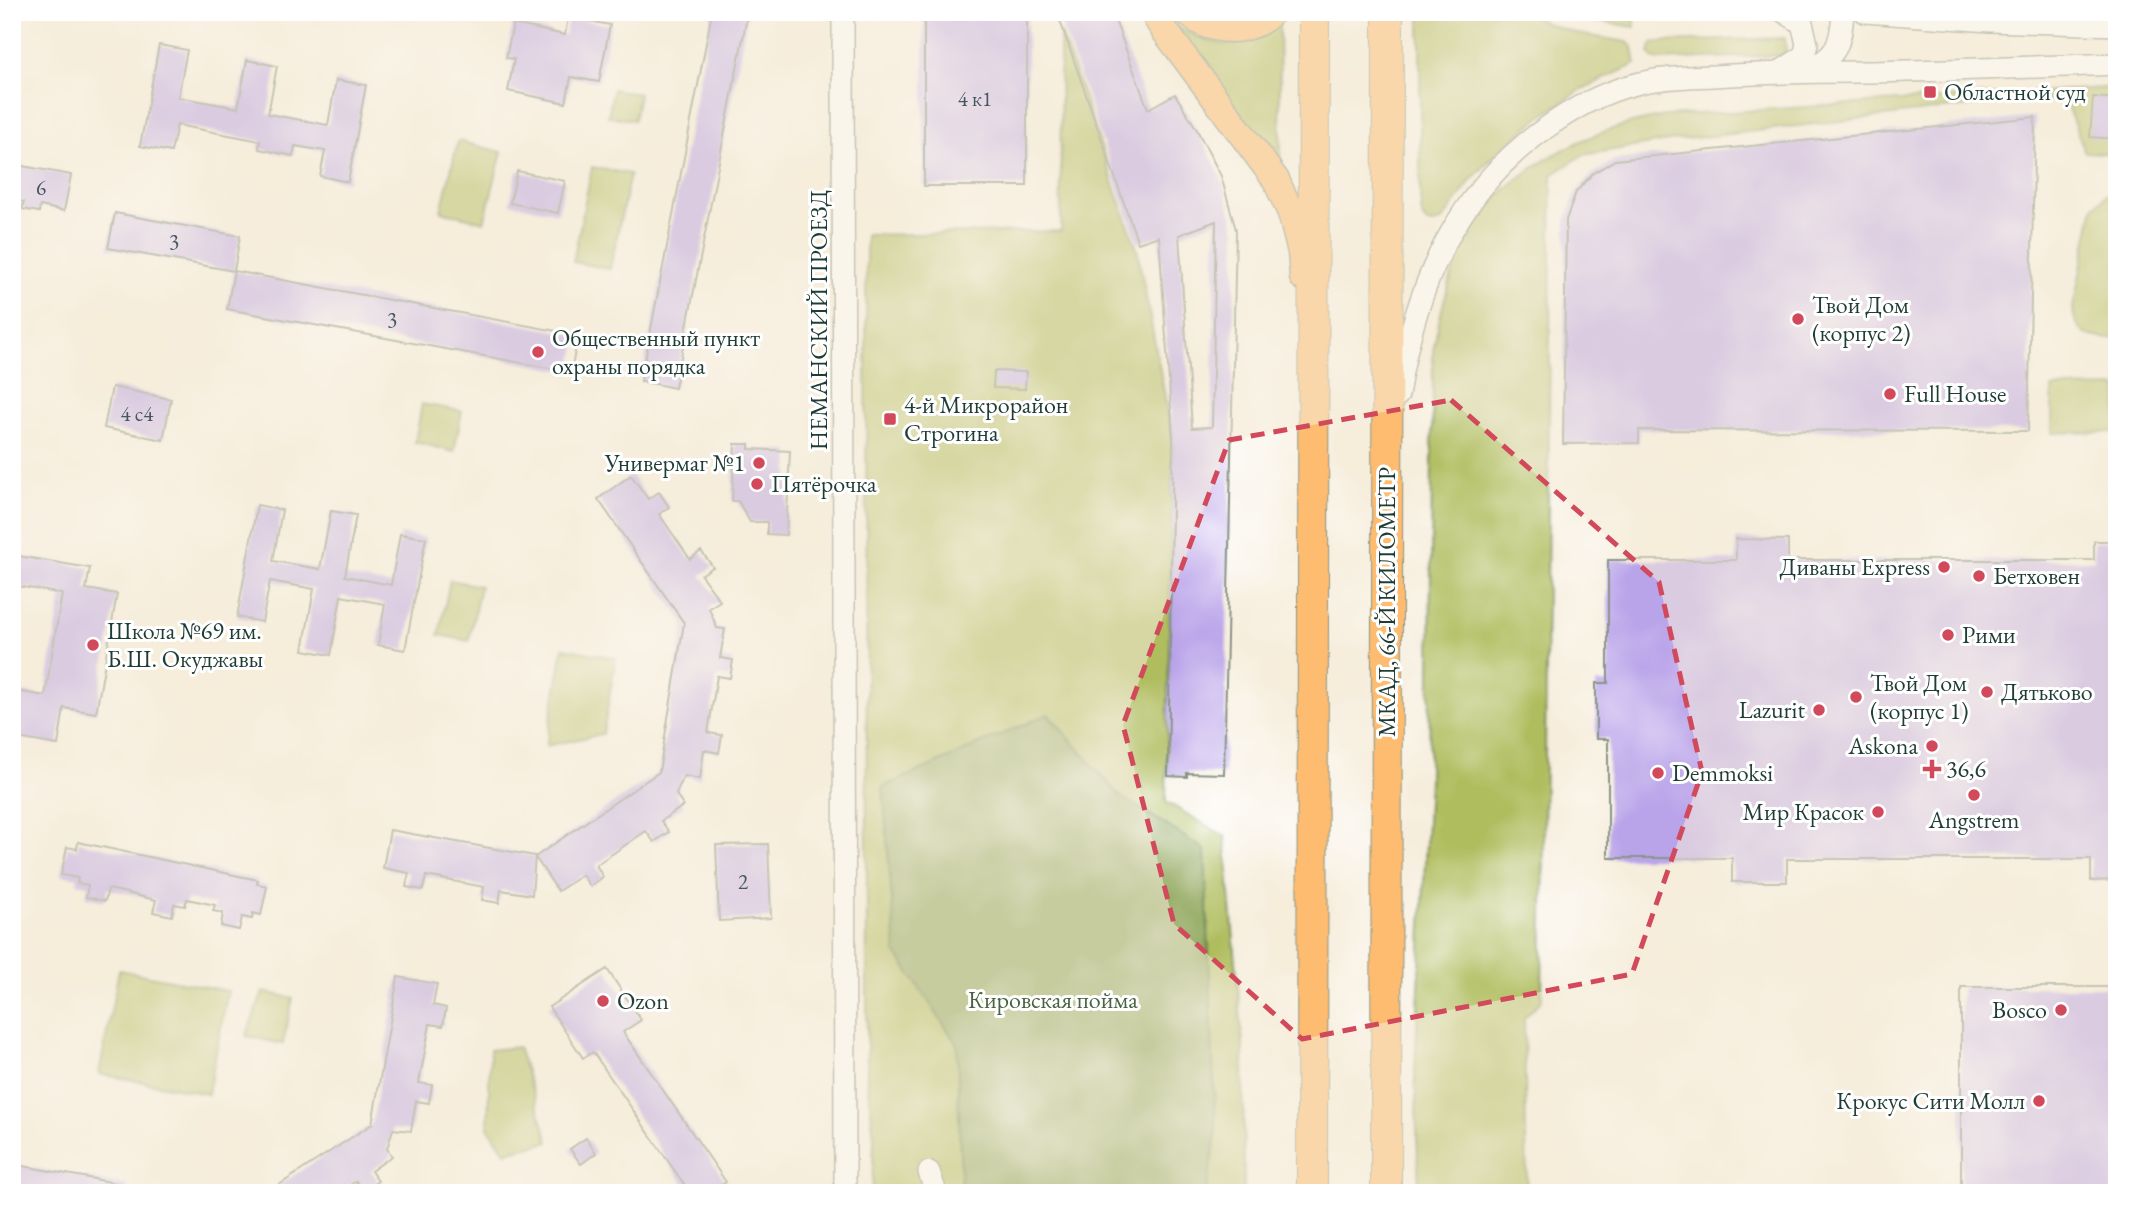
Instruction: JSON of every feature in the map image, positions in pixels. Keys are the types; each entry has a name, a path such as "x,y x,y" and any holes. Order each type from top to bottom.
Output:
{"highway":[{"path":"1312,1193 1314,12"},
{"name":"МКАД, 66-Й КИЛОМЕТР","path":"1387,1193 1388,12"}],"main road":[{"path":"1153,12 1276,180 1291,213 1301,252 1313,384"},
{"path":"1187,12 1193,18 1214,28 1239,29 1264,20 1272,12"}],"street":[{"name":"НЕМАНСКИЙ ПРОЕЗД","path":"844,12 845,1193"},
{"path":"1784,12 1802,23 1807,44 1804,56 1789,71"},
{"path":"1789,71 1827,60 1837,48 1843,12"},
{"path":"1865,12 1990,21 2117,25"},
{"path":"1387,460 1401,374 1424,289 1451,231 1480,188 1499,168 1525,144 1569,112 1620,89 1666,79 1789,71 1868,72 2117,64"},
{"path":"929,1172 936,1193"}],"highlighted area":[{"path":"1451,400 1659,582 1702,772 1632,974 1302,1039 1174,924 1123,725 1229,440"}],"green space":[{"path":"1420,12 1524,12 1578,34 1627,42 1633,47 1636,64 1582,89 1539,118 1472,179 1443,220 1435,224 1427,223 1422,216 1420,196"},
{"path":"1564,12 1611,12 1635,20 1635,27 1582,19"},
{"path":"1172,24 1200,38 1226,44 1251,41 1279,26 1281,167"},
{"name":"Кировская пойма","path":"1060,31 1137,249 1173,439 1166,802 1225,836 1243,1045 1244,1193 872,1193 874,1138 867,1079 866,235 1061,231"},
{"path":"1785,38 1786,55 1658,60 1649,53 1652,43 1657,42"},
{"path":"2117,87 2117,154 2085,152 2065,101 2030,99 1669,141 1583,155 1552,175 1542,1000 1524,1018 1527,1193 1419,1193 1415,1071 1429,780 1433,351 1445,299 1463,242 1500,194 1524,174 1578,142 1637,122 1666,116"},
{"path":"613,89 639,94 634,120 608,116"},
{"path":"458,141 502,152 484,222 441,211"},
{"path":"592,167 630,174 610,269 573,262"},
{"path":"2107,194 2117,194 2117,339 2086,334 2077,325 2073,307 2094,206"},
{"path":"2117,387 2117,432 2052,433 2052,388"},
{"path":"422,404 462,411 454,452 415,442"},
{"path":"450,580 480,586 469,641 439,635"},
{"path":"563,648 616,658 603,734 546,746"},
{"path":"1048,714 1119,795 1205,850 1216,1136 1206,1193 961,1193 957,1044 896,953 883,787"},
{"path":"119,970 228,991 208,1094 99,1074"},
{"path":"263,992 293,998 283,1044 246,1036"},
{"path":"518,1047 549,1142 505,1152 488,1127 490,1050"}],"building":[{"path":"712,12 748,12 675,388 641,381"},
{"path":"924,12 1027,12 1027,186 924,186"},
{"path":"1057,12 1112,12 1148,109 1175,94 1221,176 1236,230 1224,774 1187,773 1187,777 1168,776 1173,439 1159,236 1138,243","holes":["1216,221 1212,427 1192,428 1179,235"]},
{"path":"568,17 610,25 599,82 571,77 566,103 508,91 514,59 506,58 513,24 565,35"},
{"path":"159,45 187,50 178,97 238,108 247,60 277,66 268,114 328,125 336,80 366,85 348,182 320,176 325,151 295,146 293,156 259,149 260,141 177,125 171,152 140,146"},
{"path":"2093,97 2117,99 2117,139 2090,137"},
{"name":"Твой Дом (корпус 2)","path":"2035,117 2028,431 1639,430 1639,443 1563,444 1566,220 1576,192 1592,174 1615,160"},
{"path":"12,164 71,175 64,211 40,206 39,212 22,209 24,202 12,200"},
{"path":"517,171 565,181 558,213 510,203"},
{"path":"115,213 240,236 234,271 108,248"},
{"path":"234,271 578,335 571,372 227,309"},
{"path":"994,371 1026,372 1025,389 993,388"},
{"path":"112,387 171,399 163,440 104,428"},
{"path":"735,444 749,444 749,449 790,451 786,535 767,534 767,522 750,522 738,501 732,501"},
{"path":"631,475 648,499 659,492 669,507 659,514 690,559 701,551 713,567 701,575 720,601 709,608 717,628 725,629 720,658 733,660 730,678 717,676 708,733 722,735 719,753 704,750 700,779 684,776 676,794 683,806 661,821 669,832 654,842 646,831 596,865 603,877 590,886 582,875 558,891 535,857 659,772 684,623 598,499"},
{"path":"257,505 282,510 273,561 320,569 331,511 356,515 345,576 391,585 400,534 426,538 405,650 378,645 385,604 341,596 331,655 303,650 314,589 270,581 262,622 237,617"},
{"name":"Твой Дом (корпус 1)","path":"1736,539 1788,540 1788,560 2094,560 2094,541 2117,541 2117,880 2091,881 2091,859 1787,859 1787,882 1732,882 1732,858 1608,858 1608,739 1596,739 1596,683 1608,683 1608,560 1736,560"},
{"path":"12,555 90,568 86,589 117,594 96,713 64,708 58,745 12,737 12,690 45,696 62,594 12,585"},
{"path":"390,830 535,856 532,895 501,890 499,903 482,900 484,887 426,876 423,890 406,887 409,873 383,868"},
{"path":"78,842 258,880 257,884 267,886 261,915 253,913 252,919 242,917 239,930 221,926 223,913 213,911 215,905 187,899 185,906 174,904 172,916 153,912 156,900 118,891 108,889 105,901 86,897 88,885 77,883 78,878 61,875 67,847 77,849"},
{"path":"768,844 771,918 719,921 716,845"},
{"path":"607,969 641,1020 623,1032 726,1182 711,1193 690,1193 593,1052 583,1058 549,1007"},
{"path":"398,977 437,984 433,1005 446,1008 443,1026 430,1024 419,1083 432,1085 429,1103 416,1101 411,1131 393,1129 387,1149 392,1156 371,1171 378,1181 363,1191 356,1181 338,1193 267,1193 372,1124"},
{"name":"Крокус Сити Молл","path":"1961,987 2117,987 2117,1193 1961,1193"},
{"path":"586,1138 596,1153 581,1164 570,1149"},
{"path":"12,1164 127,1185 126,1193 12,1193"}],"place":[{"name":"Областной суд","path":"1930,92"},
{"name":"Твой Дом (корпус 2)","path":"1798,319"},
{"name":"Общественный пункт охраны порядка","path":"538,352"},
{"name":"Full House","path":"1890,394"},
{"name":"4-й Микрорайон Строгина","path":"890,419"},
{"name":"Универмаг №1","path":"759,463"},
{"name":"Пятёрочка","path":"757,484"},
{"name":"Диваны Express","path":"1944,567"},
{"name":"Бетховен","path":"1979,576"},
{"name":"Рими","path":"1948,635"},
{"name":"Школа №69 им. Б.Ш. Окуджавы","path":"93,645"},
{"name":"Дятьково","path":"1987,692"},
{"name":"Твой Дом (корпус 1)","path":"1856,697"},
{"name":"Lazurit","path":"1819,710"},
{"name":"Askona","path":"1932,746"},
{"name":"36,6","path":"1932,769"},
{"name":"Demmoksi","path":"1658,773"},
{"name":"Angstrem","path":"1974,795"},
{"name":"Мир Красок","path":"1878,812"},
{"name":"Ozon","path":"603,1001"},
{"name":"Bosco","path":"2061,1010"},
{"name":"Крокус Сити Молл","path":"2039,1101"}]}
